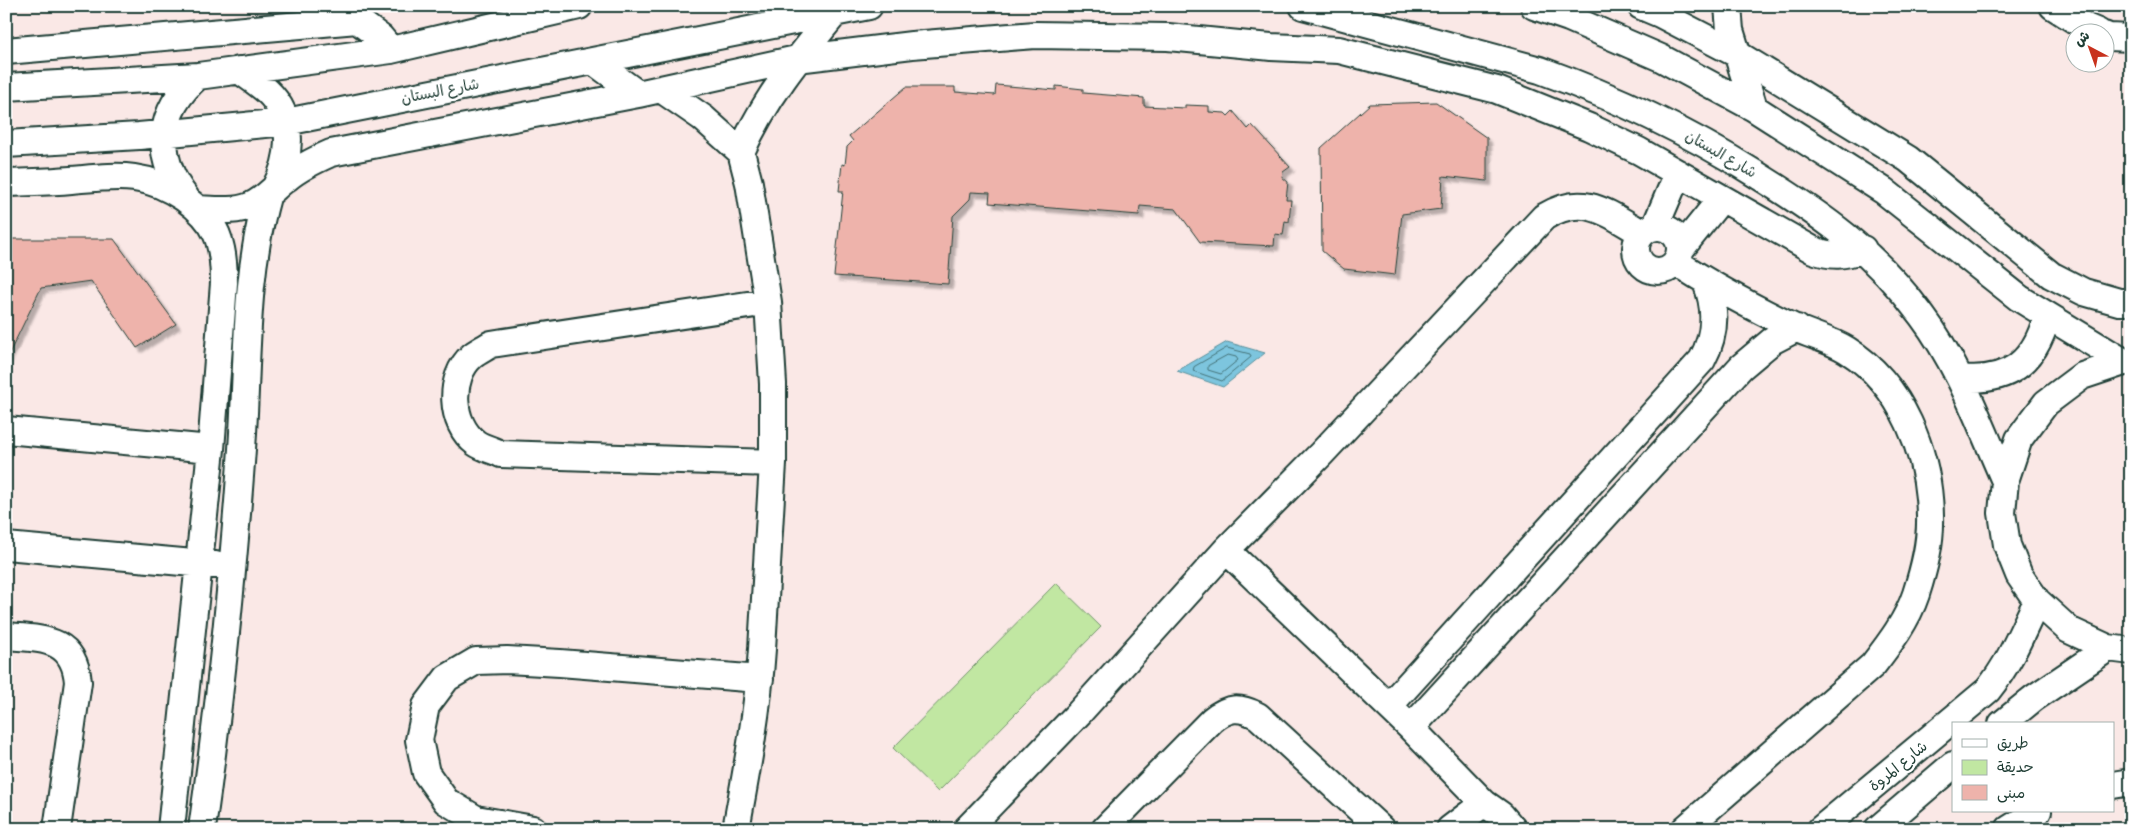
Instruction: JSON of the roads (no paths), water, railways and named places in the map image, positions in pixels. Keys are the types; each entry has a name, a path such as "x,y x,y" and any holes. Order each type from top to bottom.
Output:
{"street":[{"path":"6,87 198,76 391,50 579,6"},
{"name":"شارع البستان","path":"6,144 105,138 286,122 869,6"},
{"path":"1534,6 1577,21 1662,58 1754,108 1884,191 2019,298 2127,362"},
{"path":"1728,6 1730,30 1754,108"},
{"path":"2053,6 2078,22"},
{"name":"شارع البستان","path":"1308,7 1540,70 1577,83 1666,123 1709,145 1826,218 1863,249 1895,282 1923,317 1960,378 2005,481"},
{"path":"1658,9 1737,54 1908,159 2051,275 2084,292 2119,302 2131,302"},
{"path":"6,51 353,13 381,38 391,50"},
{"path":"741,152 766,103 797,59 835,13"},
{"path":"6,183 107,176 137,178 166,186 195,205 232,210 250,206 270,193 301,168 331,153 649,91 797,59 912,45 1035,35 1168,38 1271,47 1340,50 1497,90 1589,127 1640,151 1813,250 1829,256 1846,256 1863,249"},
{"path":"2114,37 2131,38"},
{"path":"592,61 703,118 741,152 749,183 768,302 773,384 773,462 760,679 747,770 736,829"},
{"path":"202,829 234,566 244,429 250,286 256,242 270,193 283,173 288,157 289,139 286,122 279,106 269,93 239,70"},
{"path":"171,829 211,448 224,283 224,263 214,228 170,173 165,154 164,133 168,116 175,101 198,76"},
{"path":"1626,106 1640,151"},
{"path":"105,138 107,176"},
{"path":"1678,173 1649,230 1637,242 1636,252 1640,261 1647,268 1659,271 1665,270 1722,199"},
{"path":"967,829 1079,713 1226,550 1321,454 1544,217 1557,209 1570,205 1585,204 1599,208 1649,230 1665,228 1679,240 1678,256"},
{"path":"1966,256 1991,226"},
{"path":"220,244 234,236 241,236 256,242"},
{"path":"1678,256 1706,282 1797,328 1824,337 1848,350 1870,368 1889,388 1904,412 1915,438 1926,476 1930,517 1927,557 1916,596 1898,633 1873,665 1684,829"},
{"path":"1389,706 1702,360 1712,335 1714,322 1711,295 1706,282"},
{"path":"768,302 491,344 471,357 460,371 454,398 460,424 476,442 501,454 773,462"},
{"path":"1960,378 1980,380 2000,376 2018,367 2032,353 2042,336 2047,316"},
{"path":"1411,728 1750,358 1772,341 1797,328"},
{"path":"2120,649 2069,630 2037,601 2019,575 2007,545 2002,513 2005,481 2019,439 2046,403 2082,376 2127,362"},
{"path":"6,430 211,448"},
{"path":"1569,508 1591,531"},
{"path":"6,546 234,566"},
{"path":"1226,550 1389,706 1484,803 1501,815 1513,829"},
{"name":"شارع المروة","path":"1821,829 1988,690 2003,672 2037,601"},
{"path":"6,636 47,640 60,646 71,655 77,668 78,682 57,829"},
{"path":"2004,722 2034,698 2120,649"},
{"path":"533,829 476,818 446,801 426,773 419,740 426,706 447,678 476,661 507,660 760,679"},
{"path":"1106,829 1212,720 1222,712 1234,709 1246,710 1258,716 1381,829"},
{"path":"1878,829 1952,766"},
{"path":"2114,785 2131,782"},
{"path":"1450,829 1484,803"},
{"path":"2009,829 2036,812"}],"water":[{"path":"1227,342 1265,353 1223,387 1177,371"}]}
